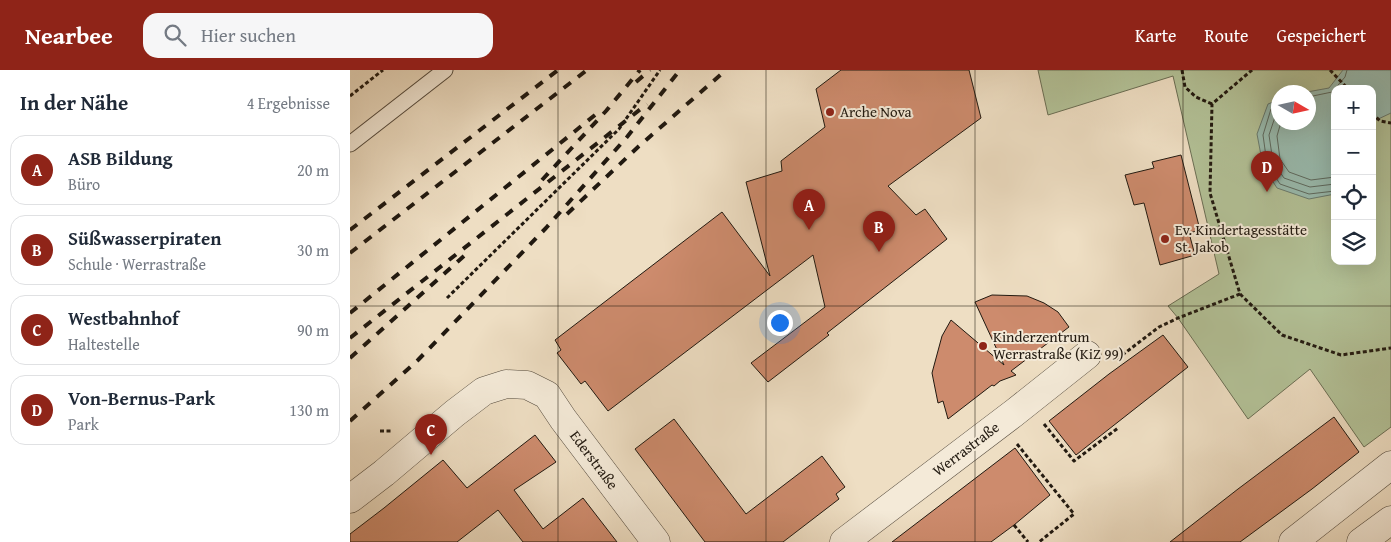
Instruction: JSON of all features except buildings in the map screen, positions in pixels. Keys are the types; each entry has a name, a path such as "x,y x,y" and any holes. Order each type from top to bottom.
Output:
{"street":[{"name":"Werrastraße","path":"844,542 1087,355"},
{"name":"Ederstraße","path":"350,499 384,473 454,413 484,391 506,384 527,386 548,395 563,419 656,542"},
{"path":"1293,542 1391,465"},
{"path":"1360,542 1391,520"}],"lane":[{"path":"350,144 445,70"}],"path":[{"path":"350,96 383,70"},
{"path":"447,298 619,129 660,70"},
{"path":"1182,70 1185,87 1196,97 1212,104"},
{"path":"1252,70 1212,104 1210,193 1240,294 1282,335 1341,356 1391,348"},
{"path":"1331,72 1344,85"},
{"path":"1376,117 1380,121 1391,122"},
{"path":"1117,359 1158,328 1178,318 1240,294"},
{"path":"1040,420 1074,461 1118,428"},
{"path":"1014,440 1074,514 1038,542"},
{"path":"1014,525 1028,542"}],"green space":[{"path":"1038,70 1391,70 1391,427 1364,447 1310,369 1248,419 1168,306 1219,274 1173,76 1048,115"}],"water":[{"path":"1343,70 1391,70 1391,113 1376,120 1376,85 1331,85"},
{"path":"1331,85 1331,195 1309,199 1277,188 1263,166 1257,134 1268,104 1271,103 1271,130 1316,130 1316,90 1329,88"}],"railway":[{"path":"350,230 558,70"},
{"path":"350,253 587,70"},
{"path":"542,180 606,111 640,70"},
{"path":"636,82 650,70"},
{"path":"350,421 418,360 546,228 627,137 680,70"},
{"path":"567,214 638,147 726,70"},
{"path":"350,338 647,104"},
{"path":"350,313 595,115"},
{"path":"350,358 465,255"}],"place":[{"name":"Arche Nova","path":"830,112"},
{"name":"Von-Bernus-Park","path":"1267,192"},
{"name":"ASB Bildung","path":"809,230"},
{"name":"Ev. Kindertagesstätte St. Jakob","path":"1165,239"},
{"name":"Süßwasserpiraten","path":"879,252"},
{"name":"Kinderzentrum Werrastraße (KiZ 99)","path":"983,346"},
{"name":"Westbahnhof","path":"431,455"}]}
